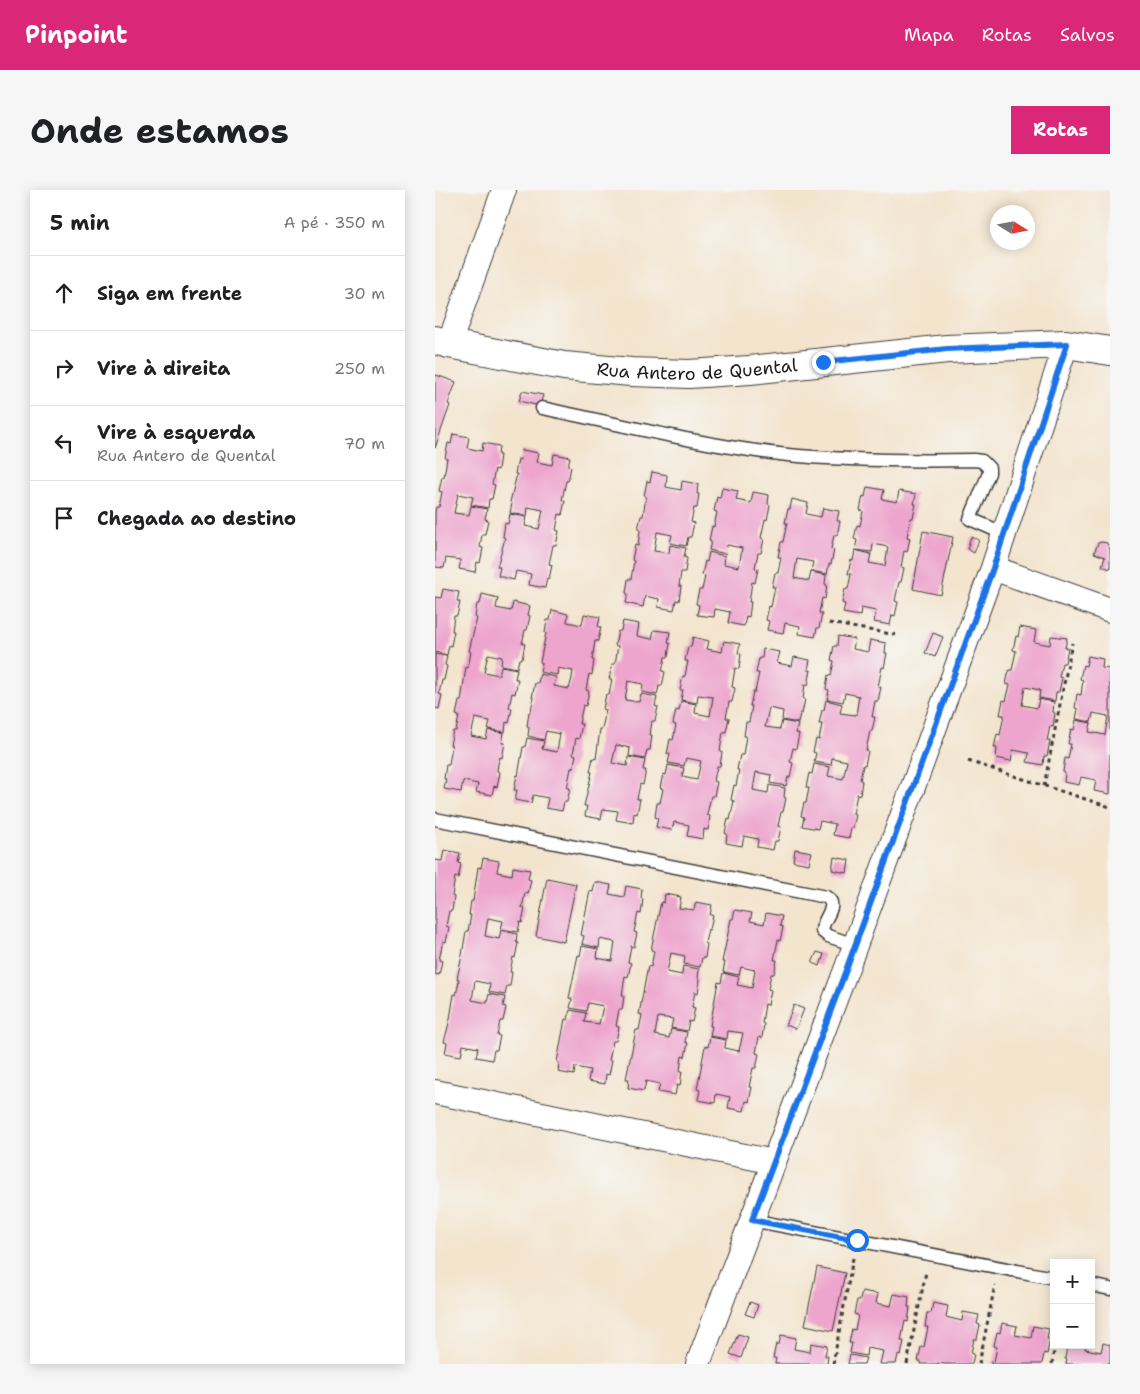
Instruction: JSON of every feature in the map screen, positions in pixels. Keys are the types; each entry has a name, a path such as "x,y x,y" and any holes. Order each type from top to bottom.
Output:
{"street":[{"path":"442,342 504,190"},
{"name":"Rua Antero de Quental","path":"442,342 564,366 631,372 689,374 750,370 947,349 1067,344 1110,351"},
{"path":"698,1364 855,945 993,568 1067,344"},
{"path":"993,568 1110,610"},
{"path":"435,1092 774,1162"}],"lane":[{"path":"541,408 705,443 789,455 860,460 982,461 989,468 989,473 970,519 1005,534"},
{"path":"435,818 825,897 830,899 832,904 822,926 822,931 828,936 855,945"},
{"path":"752,1220 1050,1277"},
{"path":"1095,1286 1110,1289"}],"path":[{"path":"829,623 897,635"},
{"path":"1044,786 1072,643"},
{"path":"968,761 1110,807"},
{"path":"833,1364 857,1240"},
{"path":"907,1364 929,1254"},
{"path":"979,1364 998,1267"},
{"path":"1052,1364 1054,1349"}],"building":[{"path":"436,375 456,382 435,448 435,378"},
{"path":"522,391 543,395 540,406 519,401"},
{"path":"453,434 469,437 467,448 482,451 483,443 499,446 498,470 495,469 492,484 495,485 492,499 489,499 488,508 471,505 473,497 458,494 454,513 469,515 471,506 487,509 485,519 488,520 485,534 482,534 480,547 483,548 480,563 477,562 475,572 459,569 461,560 446,558 444,568 435,567 435,512 436,507 439,507 442,492 439,491 442,477 444,477 448,443 451,444"},
{"path":"522,450 539,453 537,462 552,465 554,454 570,457 568,466 571,467 562,500 565,501 562,515 559,514 556,530 559,531 556,545 553,545 549,564 552,565 545,588 529,585 531,574 516,571 514,580 498,576 500,567 497,567 505,538 503,537 505,523 508,524 510,514 527,517 525,526 539,529 543,510 528,507 527,516 510,513 512,503 510,502 517,474 515,474 518,459 521,460"},
{"path":"652,472 667,475 666,487 681,490 682,481 698,484 697,508 694,508 691,522 694,523 691,537 688,537 686,546 670,543 672,535 657,532 654,551 669,553 670,545 686,548 684,557 687,558 685,572 681,572 679,601 676,600 674,610 658,607 659,599 645,596 643,607 626,603 628,579 631,579 635,545 638,546 640,530 638,529 641,516 643,516 646,496 644,496 647,481 650,482"},
{"path":"867,487 884,490 882,499 897,502 899,491 916,494 914,504 916,504 907,537 910,538 907,552 904,551 901,567 904,568 895,601 898,602 895,616 892,615 890,625 874,622 876,611 861,608 860,616 843,613 845,604 842,603 845,589 848,589 851,574 848,574 857,540 854,539 857,525 860,526 863,511 860,510","holes":["873,544 888,547 885,566 869,563 871,554 855,550 872,552"]},
{"path":"722,488 738,491 736,500 751,503 753,492 769,495 768,504 770,505 761,538 764,539 761,553 758,553 755,568 758,569 755,583 752,582 749,617 746,616 744,626 728,623 730,612 715,609 714,617 697,615 699,605 696,604 699,590 702,590 705,576 702,575 709,552 725,556 724,564 739,567 742,548 727,545 726,554 709,550 712,526 714,527 717,512 714,511 717,497 720,498"},
{"path":"792,499 808,503 806,514 821,517 823,508 839,511 837,521 840,521 837,535 834,535 831,549 834,550 827,574 811,571 813,562 797,559 794,578 809,581 811,572 826,575 825,599 822,598 819,613 822,614 815,637 799,634 800,626 785,623 783,633 767,630 769,621 766,620 775,587 772,587 775,573 778,573 781,557 778,557 787,523 785,523 788,509 790,509"},
{"path":"923,531 953,537 941,595 913,589"},
{"path":"971,537 979,540 974,553 967,549"},
{"path":"1098,543 1107,543 1110,549 1110,569 1102,566 1105,557 1094,553"},
{"path":"443,589 459,592 457,602 460,602 457,616 454,616 452,631 454,631 447,655 435,652 435,597 441,598"},
{"path":"482,594 498,598 496,608 511,611 513,602 530,606 528,615 530,616 522,644 525,644 522,659 519,659 517,668 501,665 502,657 488,654 484,672 499,675 501,666 517,669 515,679 518,679 515,694 512,693 509,708 512,708 509,723 506,722 505,732 488,729 490,721 475,718 471,736 486,739 488,730 504,733 502,743 505,743 497,771 500,772 497,787 494,786 492,795 476,792 478,784 463,781 461,792 444,789 446,765 449,765 452,745 450,745 453,731 456,731 459,716 456,715 459,701 461,701 466,667 468,668 471,652 469,651 477,618 475,617 477,604 480,604"},
{"path":"552,610 568,614 567,622 582,625 584,614 600,617 598,627 601,627 598,641 595,641 592,675 589,674 586,690 589,691 586,706 583,705 579,724 582,724 579,739 576,738 573,754 576,755 567,788 570,788 567,802 564,802 562,811 546,808 548,798 533,795 531,803 515,800 517,790 514,790 523,747 525,747 527,738 544,741 542,749 557,752 560,734 546,731 544,740 528,736 529,727 527,726 534,698 532,698 535,683 538,683 540,674 556,677 554,686 569,689 572,678 573,671 558,668 557,675 540,672 547,620 550,620"},
{"path":"623,621 639,624 637,636 652,639 654,630 670,632 668,657 665,657 662,671 665,672 662,686 659,686 657,695 642,692 643,684 628,681 625,700 639,702 641,694 657,697 655,706 658,707 655,721 652,721 650,750 647,750 645,759 629,756 630,748 616,745 612,763 627,766 628,757 645,760 643,770 646,770 643,785 640,784 637,799 640,799 637,814 634,813 633,823 616,820 618,811 603,809 601,819 585,816 587,806 584,806 592,772 590,772 593,758 596,759 600,729 602,729 606,710 603,709 606,694 609,695 612,679 609,679 612,664 615,664 618,646 615,645 618,631 621,631"},
{"path":"1020,627 1036,630 1034,642 1050,645 1051,636 1067,638 1065,648 1068,648 1065,663 1062,663 1059,677 1062,678 1059,692 1056,692 1055,701 1039,698 1040,690 1025,687 1022,705 1037,708 1039,699 1054,702 1053,727 1050,726 1047,741 1050,741 1047,756 1044,756 1043,765 1027,762 1029,753 1013,750 1011,761 996,758 997,748 994,748 997,734 1000,735 1004,715 1000,715 1003,700 1006,701 1010,685 1006,684 1009,670 1012,670 1016,651 1013,650"},
{"path":"933,633 943,637 935,657 925,653"},
{"path":"838,636 855,639 853,649 868,652 870,640 886,643 885,653 887,653 878,687 881,687 878,701 875,701 872,717 875,717 872,731 870,731 866,750 868,751 860,780 862,781 860,795 857,794 853,814 856,815 849,838 833,835 835,824 820,821 818,829 802,826 804,817 801,816 809,788 806,788 809,773 812,774 814,764 830,767 828,776 843,779 847,761 832,758 831,765 814,762 816,753 813,752 816,739 819,740 822,724 819,724 826,700 842,704 840,713 856,715 859,696 845,693 843,702 827,699 829,690 826,689 828,675 831,676 834,661 831,660 834,646 837,646"},
{"path":"693,637 709,641 707,649 722,652 724,641 740,644 738,653 741,654 739,669 735,668 732,687 735,688 732,702 729,702 726,718 729,718 726,732 723,732 720,766 717,766 714,781 717,782 714,796 711,796 707,815 710,816 708,830 704,829 703,839 687,836 689,825 674,822 672,830 656,827 658,818 655,817 657,803 660,803 663,789 660,788 663,774 666,775 668,765 684,768 682,777 697,780 701,761 686,758 684,766 668,763 670,754 667,754 670,739 673,740 676,725 673,724 676,710 679,711 681,701 696,704 695,713 710,716 713,697 698,695 697,703 681,700 683,690 680,690 688,661 685,661 688,647 691,647"},
{"path":"763,649 780,652 777,663 792,666 794,657 810,660 808,670 811,670 808,685 805,684 803,699 805,699 798,723 782,720 783,711 769,708 765,727 780,729 782,721 798,724 796,733 799,734 796,749 793,748 790,762 793,763 786,786 770,783 771,775 756,772 753,790 768,793 769,785 785,788 784,797 786,798 778,826 781,827 778,841 775,841 773,850 757,847 758,839 744,836 742,846 726,843 727,834 725,833 734,801 731,800 734,785 736,786 740,755 743,755 746,722 749,722 752,706 750,706 759,673 756,673 759,658 762,658"},
{"path":"435,654 447,656 445,665 447,666 439,694 442,695 439,709 435,708"},
{"path":"1088,656 1103,659 1102,668 1110,669 1110,794 1094,791 1096,780 1081,777 1079,785 1064,782 1065,758 1068,759 1071,729 1074,730 1076,720 1091,723 1089,732 1105,735 1108,716 1093,713 1091,722 1076,719 1078,709 1075,708 1077,694 1081,695 1083,680 1080,679 1083,665 1086,666"},
{"path":"795,849 812,852 809,864 793,861"},
{"path":"444,850 460,853 458,863 461,864 458,878 455,877 452,911 449,911 446,926 449,927 446,942 443,941 439,960 442,961 439,975 435,974 435,860 442,861"},
{"path":"834,857 849,860 847,873 832,870"},
{"path":"483,858 499,861 497,872 512,875 513,867 530,870 528,879 531,880 528,894 525,893 522,908 525,908 518,932 501,929 503,921 488,918 485,936 499,939 501,930 517,934 516,942 518,943 510,972 512,972 510,986 507,986 505,995 489,992 490,984 475,981 472,1000 487,1003 489,994 505,997 503,1006 506,1007 497,1035 500,1036 497,1050 494,1050 492,1060 476,1057 478,1048 463,1045 461,1056 445,1053 447,1043 444,1042 454,994 456,995 458,986 459,979 457,979 471,915 469,915 471,901 473,901 478,867 481,868"},
{"path":"547,878 576,884 564,942 536,936"},
{"path":"595,882 611,885 609,894 624,897 626,886 642,889 641,898 643,899 641,914 638,913 634,932 637,933 634,947 631,946 628,962 631,963 628,977 625,976 622,1010 619,1010 616,1026 619,1027 616,1041 613,1041 609,1060 612,1060 609,1075 606,1074 605,1084 588,1081 590,1070 575,1067 574,1075 558,1072 559,1063 557,1062 565,1019 568,1020 570,1010 586,1013 584,1022 599,1024 603,1006 588,1003 586,1011 570,1008 572,999 569,998 578,955 580,956 582,946 598,949 597,958 612,961 615,942 600,939 599,948 582,944 584,936 581,935 590,891 593,892"},
{"path":"665,894 681,897 679,908 694,910 696,902 712,905 710,915 713,915 705,943 707,944 705,958 702,958 700,967 684,964 685,956 671,953 667,972 682,975 683,966 699,969 698,978 700,979 698,993 695,992 692,1007 695,1008 692,1022 689,1021 687,1031 671,1028 673,1019 658,1017 655,1035 669,1038 671,1029 687,1032 685,1042 688,1043 685,1057 682,1056 680,1086 677,1085 675,1095 658,1092 660,1084 646,1081 644,1091 628,1088 629,1079 626,1079 636,1030 639,1030 642,1015 639,1014 648,966 651,967 654,951 651,950 661,902 664,903"},
{"path":"735,910 752,913 750,921 764,924 766,913 782,916 780,926 783,927 774,960 777,960 774,974 771,974 768,989 771,990 768,1005 765,1004 762,1038 759,1037 756,1053 759,1054 756,1068 753,1068 749,1087 752,1087 749,1102 746,1101 744,1111 728,1108 730,1097 716,1094 715,1103 698,1100 700,1090 697,1089 705,1046 708,1047 710,1037 726,1040 725,1048 739,1051 743,1033 728,1031 727,1039 710,1036 718,982 721,983 723,973 739,977 737,985 752,988 755,970 741,967 739,975 723,972 725,962 722,962 731,919 733,919"},
{"path":"817,952 824,954 820,966 812,963"},
{"path":"794,1005 804,1009 796,1029 786,1025"},
{"path":"817,1267 845,1273 833,1331 805,1325"},
{"path":"862,1291 878,1294 876,1303 891,1306 894,1294 909,1297 908,1322 905,1321 901,1341 904,1341 901,1356 898,1355 896,1364 880,1364 883,1351 867,1348 866,1356 850,1353 852,1343 849,1343 852,1329 855,1330 858,1315 854,1314 857,1300 860,1300"},
{"path":"750,1302 758,1305 754,1317 745,1314"},
{"path":"933,1303 948,1306 946,1317 962,1321 963,1312 979,1315 977,1324 980,1325 971,1353 974,1354 972,1364 921,1364 921,1361 918,1361 921,1347 924,1347 928,1327 925,1327 927,1313 931,1313"},
{"path":"1002,1323 1017,1326 1015,1335 1031,1338 1033,1326 1049,1329 1047,1339 1050,1339 1047,1354 1044,1353 1042,1364 991,1364 991,1361 994,1362 997,1347 994,1346 997,1332 1000,1333"},
{"path":"738,1334 748,1337 741,1358 730,1354"},
{"path":"781,1335 796,1338 794,1349 810,1352 811,1343 827,1346 825,1356 828,1356 827,1364 775,1364 776,1358 773,1358 776,1344 779,1344"},
{"path":"1103,1343 1110,1345 1110,1364 1066,1364 1066,1349 1085,1349 1101,1352"},
{"path":"850,1355 866,1358 864,1364 848,1364"}],"route":[{"path":"823,362 947,349 1067,344 993,568 849,962 752,1220 857,1240"}]}
